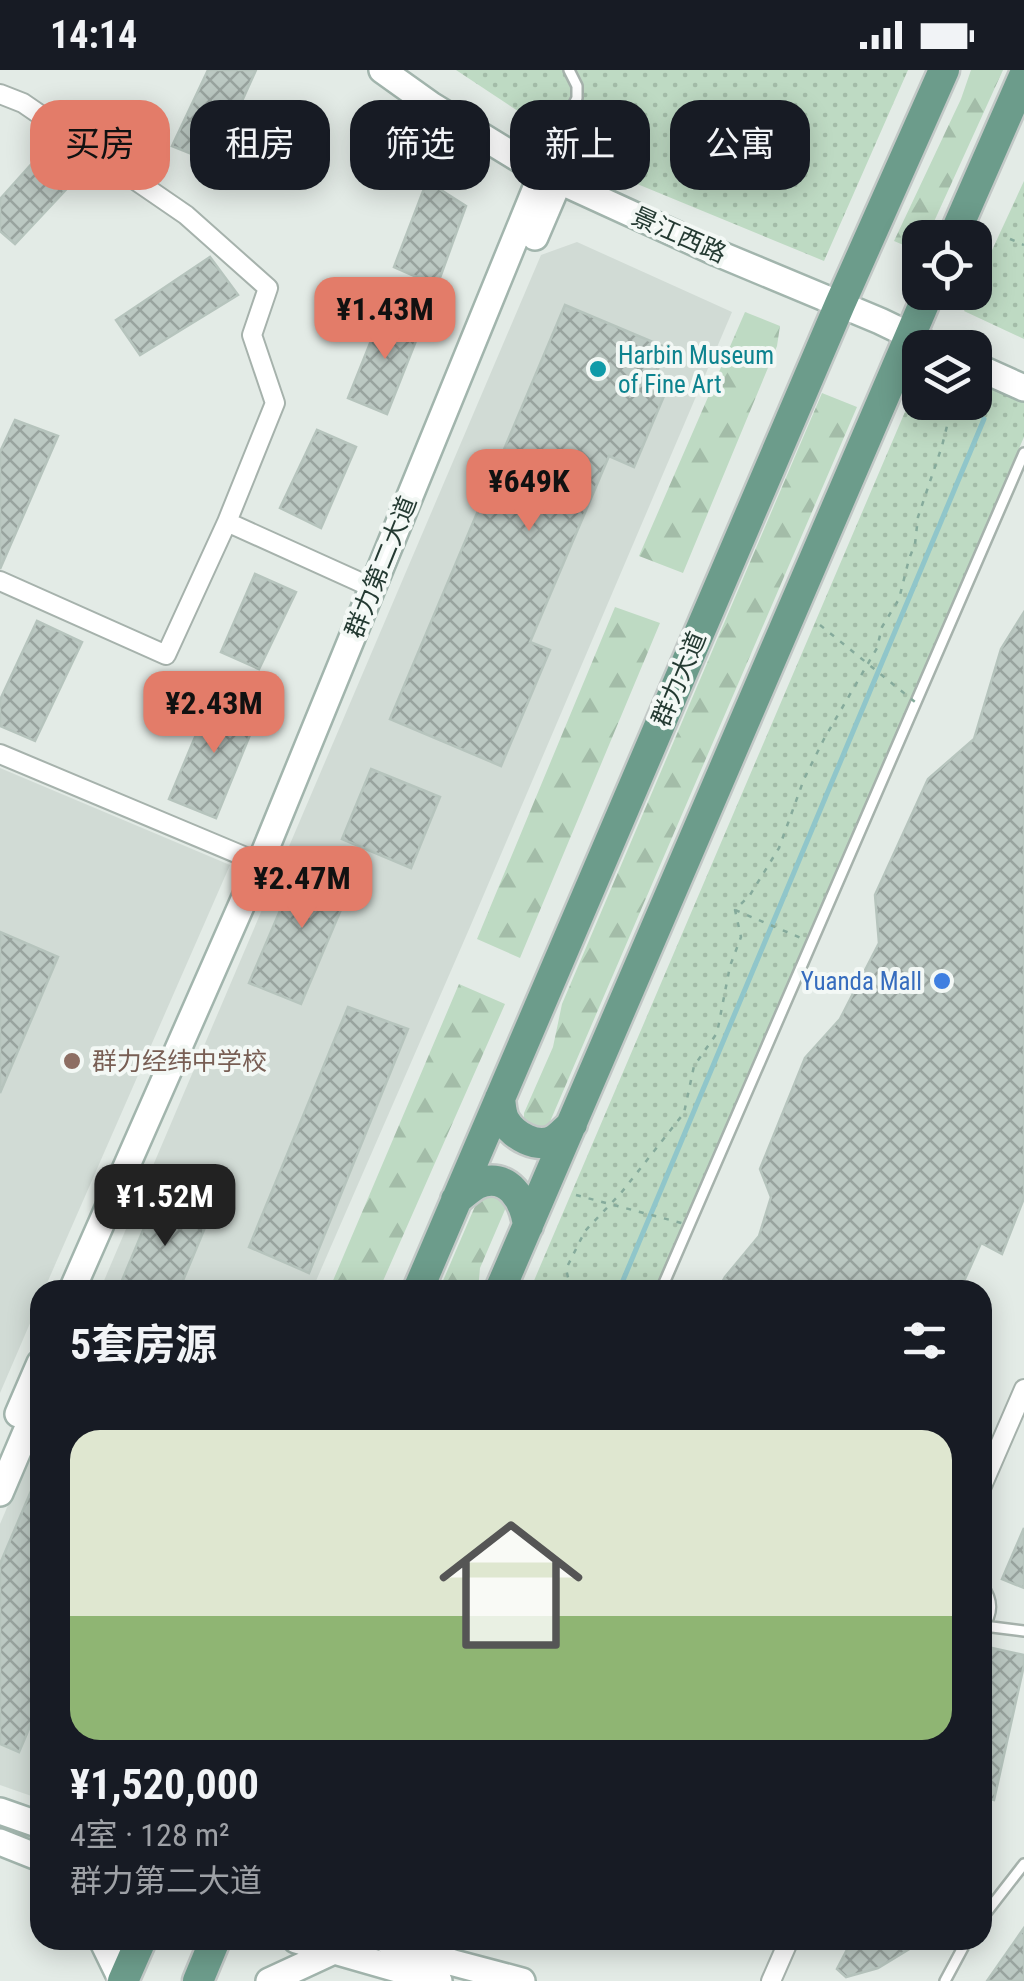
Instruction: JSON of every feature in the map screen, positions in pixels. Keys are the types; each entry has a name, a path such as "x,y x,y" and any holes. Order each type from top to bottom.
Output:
{"main road":[{"name":"景江西路","path":"382,70 430,105 510,153"},
{"name":"群力大道","path":"422,1280 944,70"},
{"path":"961,220 1024,76"},
{"name":"群力第二大道","path":"76,1280 260,864 541,190"},
{"name":"群力第二大道","path":"90,1280 541,190"},
{"name":"景江西路","path":"580,190 902,332"},
{"path":"992,374 1024,388"},
{"path":"504,1280 902,389"},
{"path":"500,1098 506,1122 536,1143 554,1140 572,1124"},
{"path":"456,1200 479,1183 497,1182 521,1199 528,1226"},
{"path":"0,1454 30,1386"},
{"path":"0,1492 30,1422"},
{"path":"0,1811 30,1822"},
{"path":"0,1842 30,1854"},
{"path":"107,1950 122,1981"},
{"path":"122,1981 136,1950"},
{"path":"198,1981 211,1950"},
{"path":"331,1950 446,1972 522,1981"},
{"path":"405,1950 446,1972"},
{"path":"269,1981 334,1951"}],"street":[{"path":"0,94 23,103 186,214 268,288 252,335 275,403 227,522 166,655 0,581"},
{"path":"227,522 373,588"},
{"path":"0,754 260,864"},
{"path":"992,1463 1024,1389"},
{"path":"771,1981 785,1950"}],"lane":[{"path":"570,70 577,86 576,100"},
{"path":"664,1280 1024,453"},
{"path":"992,1628 1024,1631"},
{"path":"992,1905 1024,1864"},
{"path":"946,1981 962,1950"}],"path":[{"path":"1010,239 1024,245"},
{"path":"736,910 750,896 779,848 804,778 900,599 918,517 946,420"},
{"path":"820,625 915,702"},
{"path":"736,910 811,943"},
{"path":"569,1280 566,1269 585,1231 684,1114 694,1066 717,1032 740,937 736,910"},
{"path":"576,1195 688,1225"}],"shaded area":[{"path":"577,242 732,312 316,1280 104,1280 541,255"},
{"name":"群力经纬中学校","path":"0,768 230,865 48,1280 30,1280 30,1323 0,1393"},
{"path":"30,1454 30,1796 0,1785 0,1524"}],"green space":[{"path":"456,70 908,70 824,261 650,189 650,100 510,100 510,106"},
{"path":"971,70 1003,70 935,220 904,220"},
{"path":"1024,181 1024,339 964,311 992,310 992,250"},
{"path":"902,224 902,244 894,241"},
{"path":"745,312 780,326 777,346 683,573 639,556"},
{"path":"992,386 1024,398 1024,437 659,1280 534,1280 902,419 992,420"},
{"path":"822,393 857,407 549,1124 532,1128 524,1120 524,1113 553,1047 562,1004"},
{"path":"615,607 660,623 520,958 477,939"},
{"path":"459,984 505,1004 383,1280 333,1280"},
{"path":"496,1194 507,1205 480,1268 479,1280 443,1280 479,1197"}],"building":[{"path":"208,70 256,70 242,100 194,100"},
{"path":"190,108 190,153 172,146"},
{"path":"30,166 30,190 66,190 15,244 0,231 0,199"},
{"path":"424,190 441,190 466,206 437,286 394,267"},
{"path":"210,257 238,295 140,355 116,320"},
{"path":"565,305 667,348 649,390 664,396 634,467 609,456 530,642 550,650 501,766 390,719"},
{"path":"383,311 423,323 387,414 348,398"},
{"path":"15,420 58,436 0,569 0,452"},
{"path":"317,430 356,447 321,528 280,508"},
{"path":"255,574 296,592 259,669 221,652"},
{"name":"Yuanda Mall","path":"1024,612 1024,1198 1002,1254 981,1243 962,1280 723,1280 759,1236 771,1197 760,1169 805,1058 840,1019 879,943 875,895 928,779 974,739 1001,649"},
{"path":"37,621 82,642 35,741 0,726 0,700"},
{"path":"214,692 259,713 216,818 169,799"},
{"path":"371,769 440,797 411,868 342,839"},
{"path":"303,857 354,879 301,1004 249,983"},
{"path":"0,932 58,957 0,1093"},
{"path":"348,1007 408,1029 309,1273 249,1247"},
{"path":"157,1197 209,1218 183,1280 122,1280"},
{"path":"30,1494 30,1726 19,1752 0,1744 0,1564"},
{"path":"1024,1528 1024,1588 1002,1579"},
{"path":"992,1648 1024,1655 992,1800"},
{"path":"1024,1928 1024,1981 987,1981"},
{"path":"847,1950 908,1950 878,1968 846,1977 837,1969"}],"waterway":[{"path":"623,1280 984,420"}],"place":[{"name":"Harbin Museum of Fine Art","path":"598,369"},
{"name":"Yuanda Mall","path":"942,981"},
{"name":"群力经纬中学校","path":"72,1061"}]}
